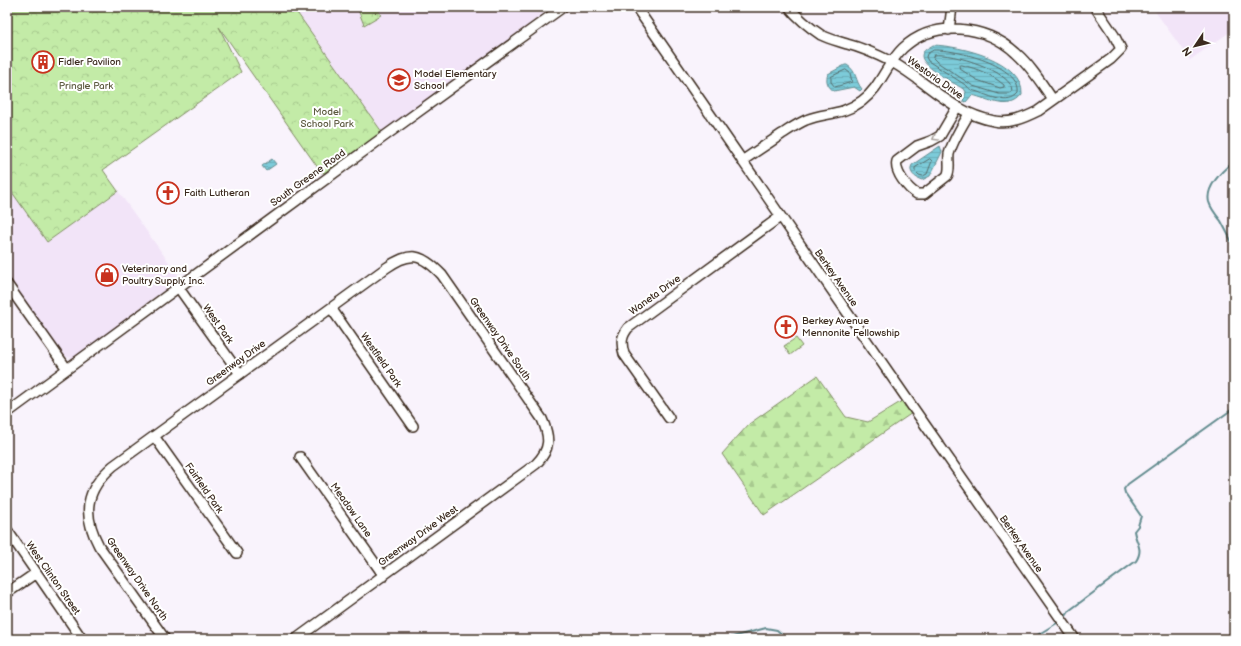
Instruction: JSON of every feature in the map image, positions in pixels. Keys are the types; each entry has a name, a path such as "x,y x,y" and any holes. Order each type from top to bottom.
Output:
{"street":[{"name":"South Greene Road","path":"7,413 563,7"},
{"name":"Berkey Avenue","path":"636,7 1075,639"},
{"name":"Westoria Drive","path":"789,7 804,23 822,35 862,49 892,62 939,96 969,114 996,121 1015,121 1025,118 1038,111 1111,59 1121,49 1114,35 1095,7"},
{"path":"949,30 952,7"},
{"path":"742,161 805,120 836,114 863,100 874,90 903,48 916,39 936,31 972,30 992,37 1005,44 1026,64 1053,100"},
{"path":"957,107 940,136 917,146 897,161 896,164 898,172 911,190 917,194 924,194 949,173 949,156 951,148 969,114"},
{"name":"Waneta Drive","path":"669,418 624,354 621,339 624,333 628,328 780,216"},
{"name":"Greenway Drive","path":"88,508 97,482 104,473 399,260 407,257 416,257"},
{"name":"Greenway Drive South","path":"416,257 429,262 442,275 542,419 547,430 548,446"},
{"path":"7,284 67,369"},
{"name":"West Park","path":"178,287 240,374"},
{"name":"Westfield Park","path":"331,308 413,426"},
{"name":"Fairfield Park","path":"154,436 237,554"},
{"name":"Greenway Drive West","path":"296,639 536,464 542,458 548,446"},
{"name":"Meadow Lane","path":"300,457 384,576"},
{"name":"Greenway Drive North","path":"88,508 90,526 99,546 165,639"},
{"name":"West Clinton Street","path":"7,530 82,639"},
{"path":"7,593 36,573"}],"shaded area":[{"name":"Model Elementary School","path":"293,7 551,7 382,132"},
{"path":"1152,7 1234,7 1234,29 1190,60"},
{"path":"7,185 47,242 118,191 180,278 77,356 74,358 67,357 64,355 7,275"}],"green space":[{"name":"Pringle Park","path":"7,7 293,7 382,132 324,173 321,172 219,27 241,72 103,170 118,191 47,242 7,185"},
{"path":"357,7 376,7 381,15 364,25"},
{"path":"796,338 802,346 790,355 784,346"},
{"path":"817,376 846,417 868,422 902,401 912,413 764,515 722,454 749,424"}],"water":[{"path":"933,45 959,48 974,52 1002,64 1013,73 1020,83 1022,95 1017,100 1005,104 972,95 966,102 963,101 966,92 965,90 933,70 923,60 923,52"},
{"path":"845,65 853,70 862,89 860,91 854,87 834,91 830,88 827,81 828,74"},
{"path":"940,146 942,152 930,176 922,180 917,178 911,170 912,165"},
{"path":"272,159 276,164 266,171 262,166"}],"waterway":[{"path":"1234,161 1212,184 1208,196 1211,207 1221,221 1234,247"},
{"path":"1066,616 1070,610 1136,561 1138,557 1139,546 1134,531 1138,526 1141,516 1125,493 1124,489 1128,484 1234,408"},
{"path":"1031,639 1057,623"},
{"path":"725,639 766,628 777,630 787,639"}],"place":[{"name":"Fidler Pavilion","path":"43,62"},
{"name":"Model Elementary School","path":"399,80"},
{"name":"Faith Lutheran","path":"168,193"},
{"name":"Veterinary and Poultry Supply, Inc.","path":"107,275"},
{"name":"Berkey Avenue Mennonite Fellowship","path":"786,327"}],"park label":[{"name":"Model School Park","path":"327,118"}]}
